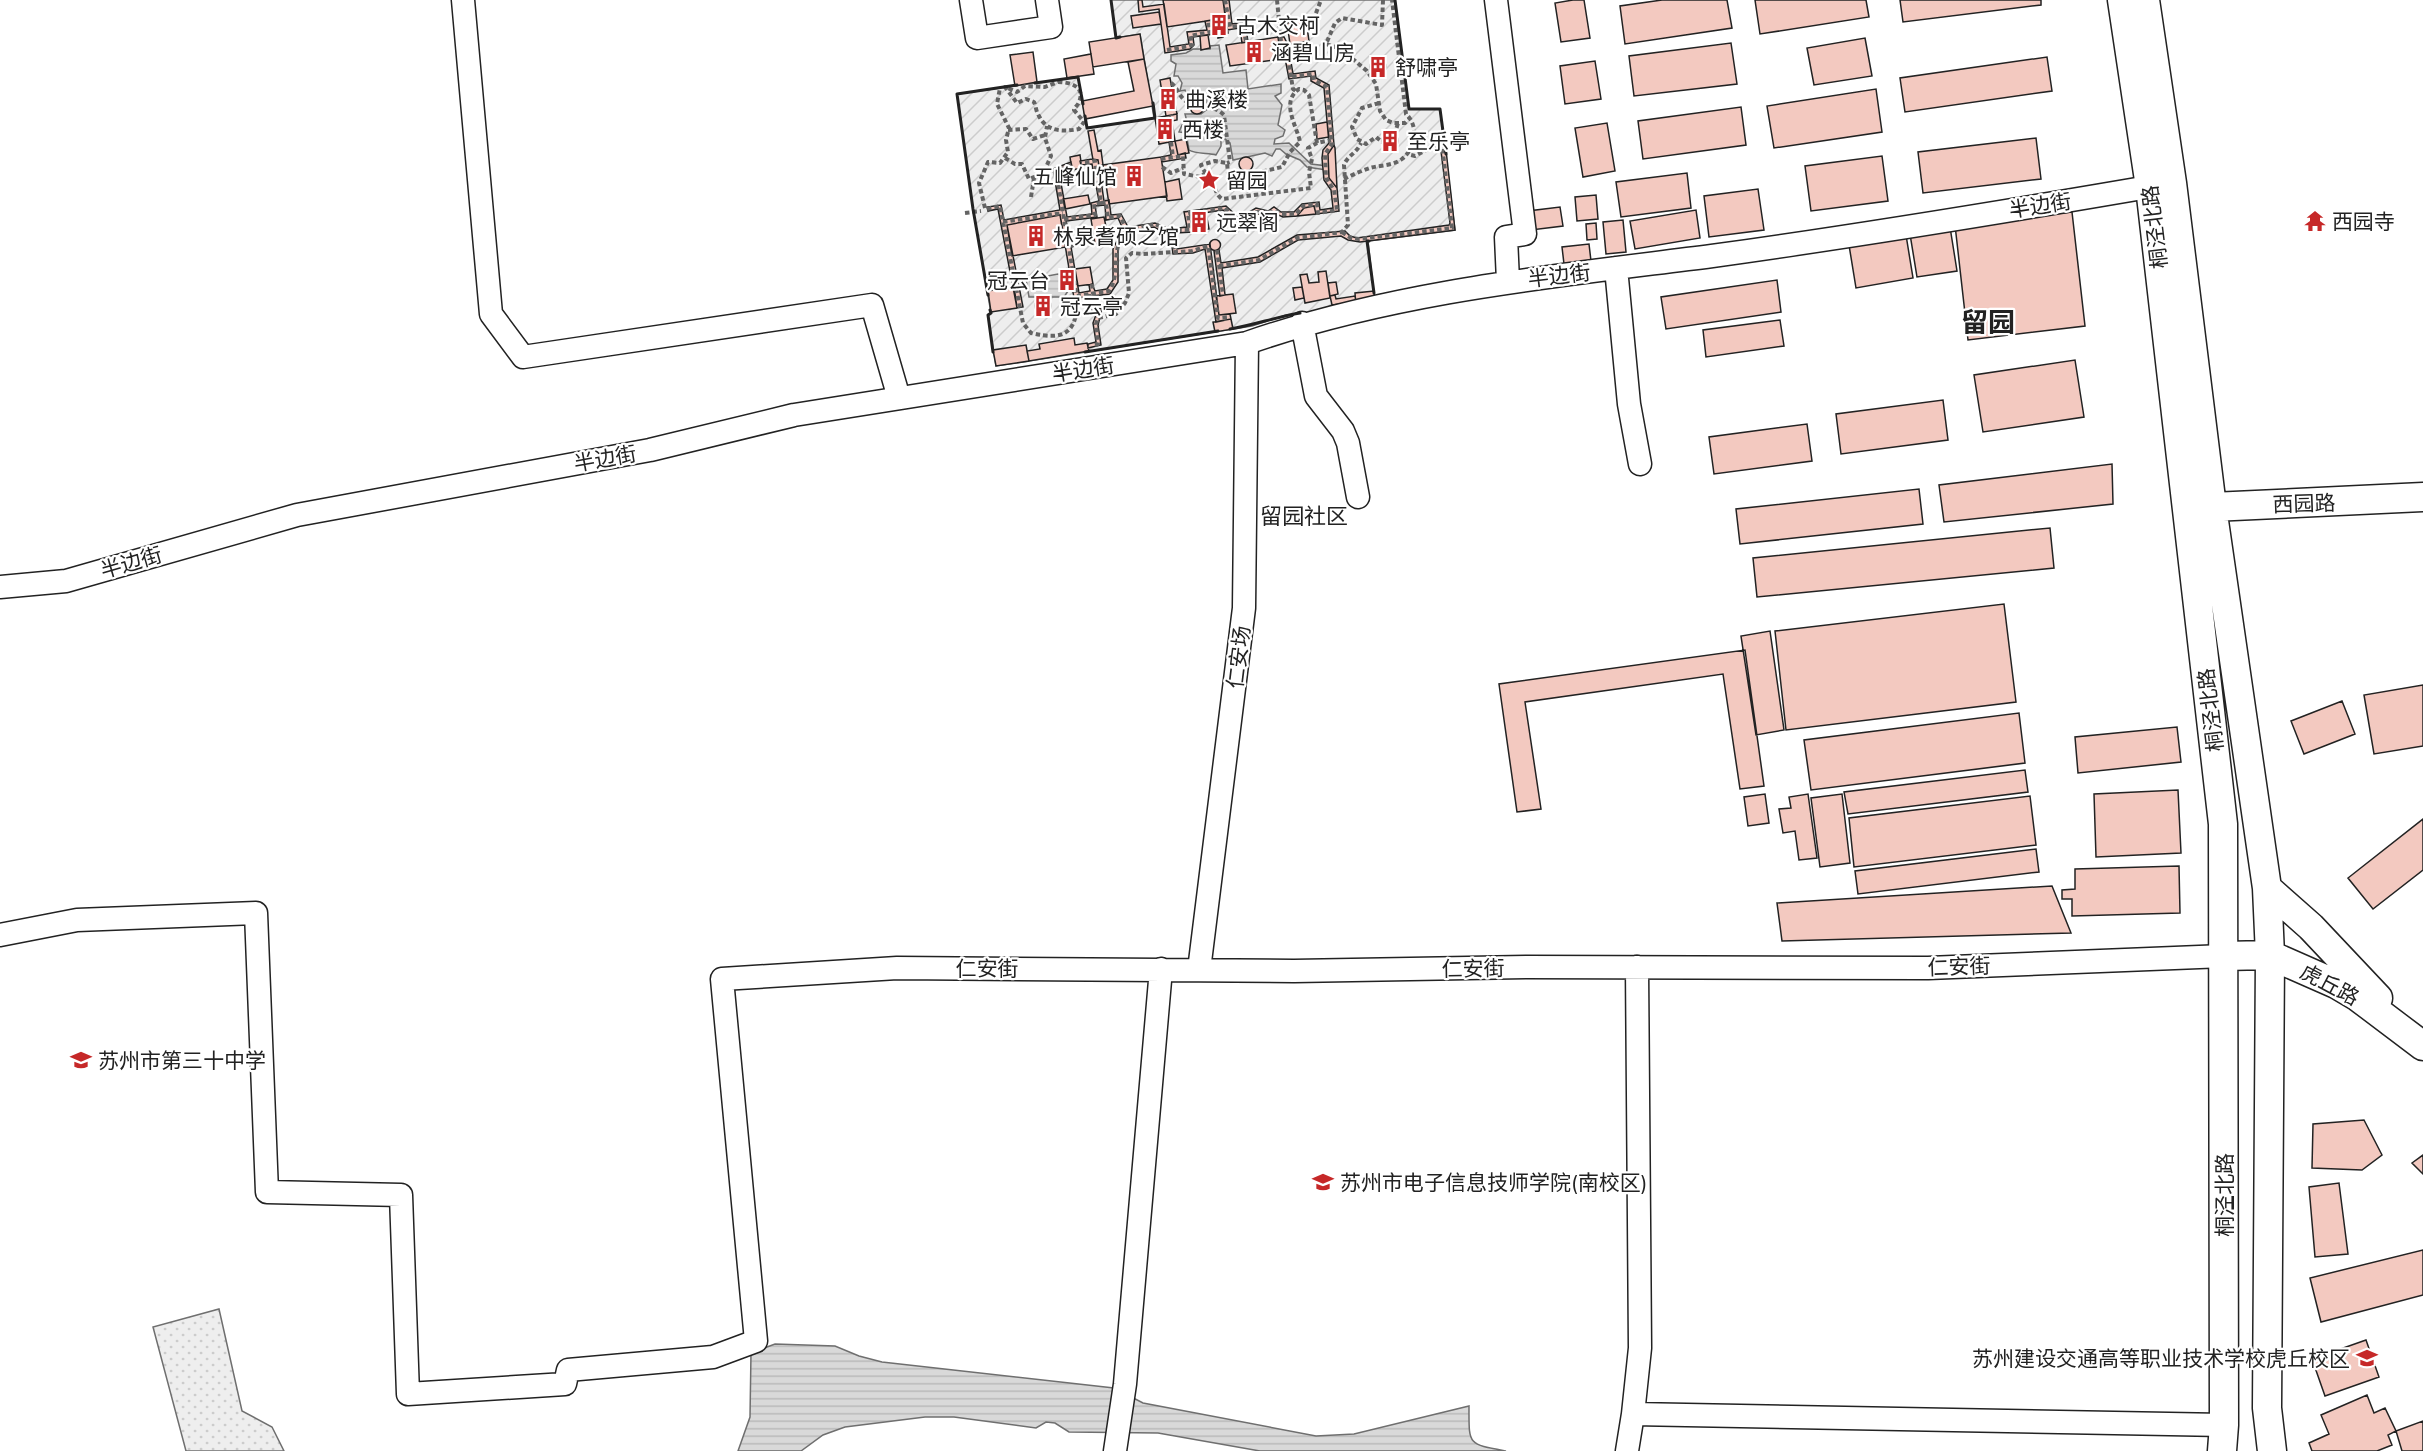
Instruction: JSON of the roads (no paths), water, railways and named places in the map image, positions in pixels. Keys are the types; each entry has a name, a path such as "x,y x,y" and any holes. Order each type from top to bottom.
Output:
{"main road":[{"name":"桐泾北路","path":"2122,0 2161,185"},
{"name":"桐泾北路","path":"2145,0 2161,185 2199,509 2223,825 2224,1442"},
{"name":"西园路","path":"2199,509 2423,498"},
{"name":"桐泾北路","path":"2199,509 2267,888 2270,955 2268,1416 2265,1451"},
{"path":"2267,888 2311,927 2422,1045"},
{"name":"虎丘路","path":"2224,956 2270,955 2336,984 2422,1045"},
{"name":"桐泾北路","path":"2268,1416 2272,1451"}],"street":[{"path":"463,0 491,314 523,357 872,305 899,398"},
{"path":"971,0 977,38 1051,27 1047,0"},
{"path":"1496,0 1525,234 1506,237 1508,281"},
{"name":"半边街","path":"0,587 66,581 297,515 650,450 794,415 1246,343 1302,323 1508,281 1808,243 2161,185"},
{"path":"1616,268 1629,404 1640,464"},
{"path":"1302,323 1316,396 1346,437 1358,496"},
{"name":"仁安场","path":"1199,970 1244,608 1246,343"},
{"name":"仁安街","path":"0,935 77,920 256,913 267,1192 401,1195 408,1394 565,1384 568,1370 713,1358 756,1341 722,979 897,968 1294,971 1638,967 1928,968 2224,956"},
{"path":"1626,1451 1633,1414 1640,1348 1638,967"},
{"path":"1116,1448 1125,1384 1161,969"},
{"path":"1633,1414 2224,1442"}],"place":[{"name":"古木交柯","path":"1219,25"},
{"name":"涵碧山房","path":"1254,52"},
{"name":"舒啸亭","path":"1378,67"},
{"name":"曲溪楼","path":"1168,99"},
{"name":"西楼","path":"1165,129"},
{"name":"至乐亭","path":"1390,141"},
{"name":"五峰仙馆","path":"1134,176"},
{"name":"留园","path":"1209,180"},
{"name":"西园寺","path":"2315,221"},
{"name":"远翠阁","path":"1199,222"},
{"name":"林泉耆硕之馆","path":"1036,236"},
{"name":"冠云台","path":"1067,280"},
{"name":"冠云亭","path":"1043,306"},
{"name":"苏州市第三十中学","path":"81,1060"},
{"name":"苏州市电子信息技师学院(南校区)","path":"1323,1182"},
{"name":"苏州建设交通高等职业技术学校虎丘校区","path":"2367,1358"}],"district":[{"name":"留园","path":"1988,322"},
{"name":"留园社区","path":"1304,516"}]}
